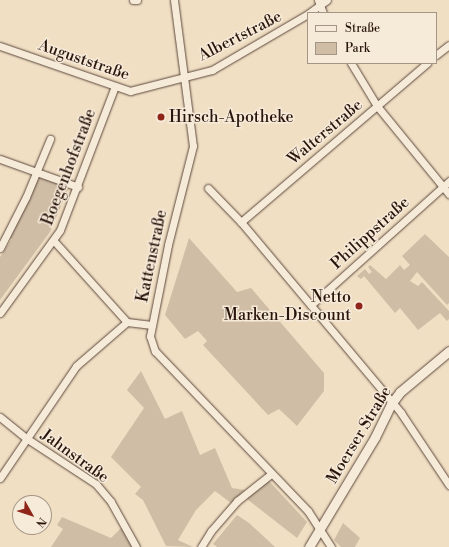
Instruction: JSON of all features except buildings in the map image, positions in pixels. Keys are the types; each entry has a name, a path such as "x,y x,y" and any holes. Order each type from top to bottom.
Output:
{"street":[{"name":"Kattenstraße","path":"174,0 182,77 193,146 168,245 150,336 155,351 314,518 319,530 331,547"},
{"name":"Albertstraße","path":"310,12 319,3 327,0"},
{"name":"Albertstraße","path":"182,77 212,70 307,14"},
{"path":"437,54 449,45"},
{"name":"Auguststraße","path":"0,46 130,91 182,77"},
{"path":"351,64 377,106 449,194"},
{"name":"Walterstraße","path":"241,222 426,64"},
{"name":"Boegenhofstraße","path":"0,313 54,241 78,186 115,86"},
{"path":"0,248 37,173 50,139"},
{"path":"0,159 78,186"},
{"name":"Philippstraße","path":"311,305 449,181"},
{"path":"208,188 241,222 401,413 449,485"},
{"path":"54,241 127,322 152,325"},
{"path":"0,478 76,366 127,322"},
{"name":"Moerser Straße","path":"309,547 375,437 400,392 449,351"},
{"name":"Jahnstraße","path":"0,417 26,438 96,484 111,502 136,547"},
{"path":"201,547 211,531 236,501 271,474"}],"green space":[{"path":"40,177 69,187 50,232 0,300 0,257 12,239 9,238 36,179"},
{"path":"425,234 449,257 449,303 447,305 417,272 410,281 418,286 422,282 449,311 449,319 447,321 440,313 418,330 400,308 395,313 364,276 361,279 357,276 365,269 369,274 372,272 368,267 370,265 386,279 400,265 404,270 410,265 402,256"},
{"path":"189,238 237,292 251,288 324,373 324,391 297,426 279,409 268,415 203,345 207,341 198,331 185,339 165,315"},
{"path":"141,371 165,419 182,411 200,455 215,448 232,488 245,490 231,503 215,491 196,510 178,540 193,547 166,546 143,500 135,494 141,487 111,457 144,408 127,390"},
{"path":"269,481 307,522 297,538 243,496"},
{"path":"237,515 249,523 275,547 217,547 213,544"},
{"path":"62,517 111,538 124,525 135,547 51,547 63,529 57,525"},
{"path":"343,523 360,538 355,547 341,547 334,540"}],"place":[{"name":"Hirsch-Apotheke","path":"161,117"},
{"name":"Netto Marken-Discount","path":"359,306"}]}
